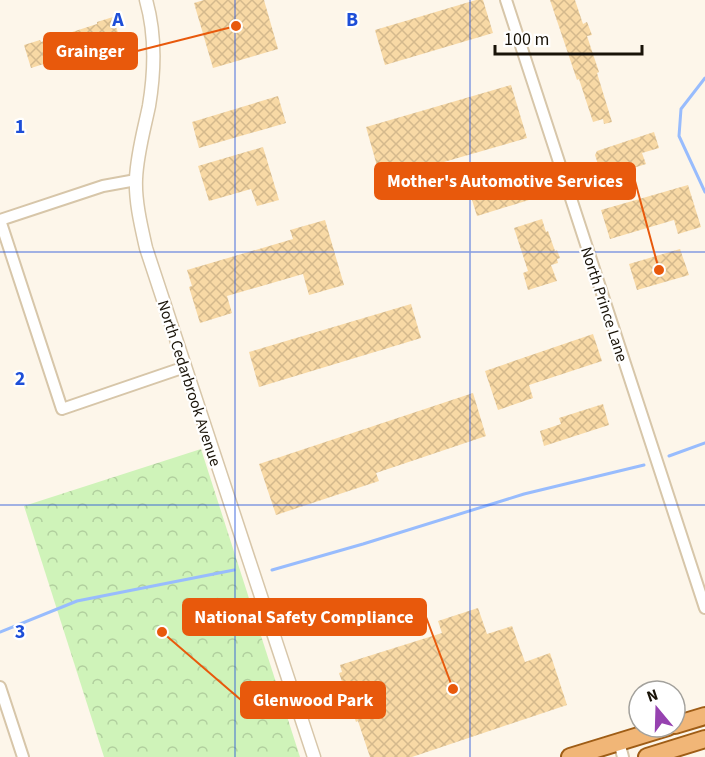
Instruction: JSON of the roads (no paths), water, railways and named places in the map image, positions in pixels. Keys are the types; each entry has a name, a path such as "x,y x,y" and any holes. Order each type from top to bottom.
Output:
{"main road":[{"path":"687,721 705,716"},
{"path":"570,757 621,749 642,739"},
{"path":"647,757 705,739"}],"street":[{"name":"North Cedarbrook Avenue","path":"146,0 153,34 154,73 136,180 146,248 314,757"},
{"name":"North Prince Lane","path":"506,0 705,608"},
{"path":"136,180 103,186 0,220 62,409 186,367"},
{"path":"0,687 23,757"}],"waterway":[{"path":"705,78 681,109 679,136 705,192"},
{"path":"669,456 705,443"},
{"path":"272,570 524,494 644,465"},
{"path":"0,632 77,601 234,570"}],"place":[{"name":"Grainger","path":"236,26"},
{"name":"Mother's Automotive Services","path":"659,270"},
{"name":"Glenwood Park","path":"162,632"},
{"name":"National Safety Compliance","path":"453,689"}]}
